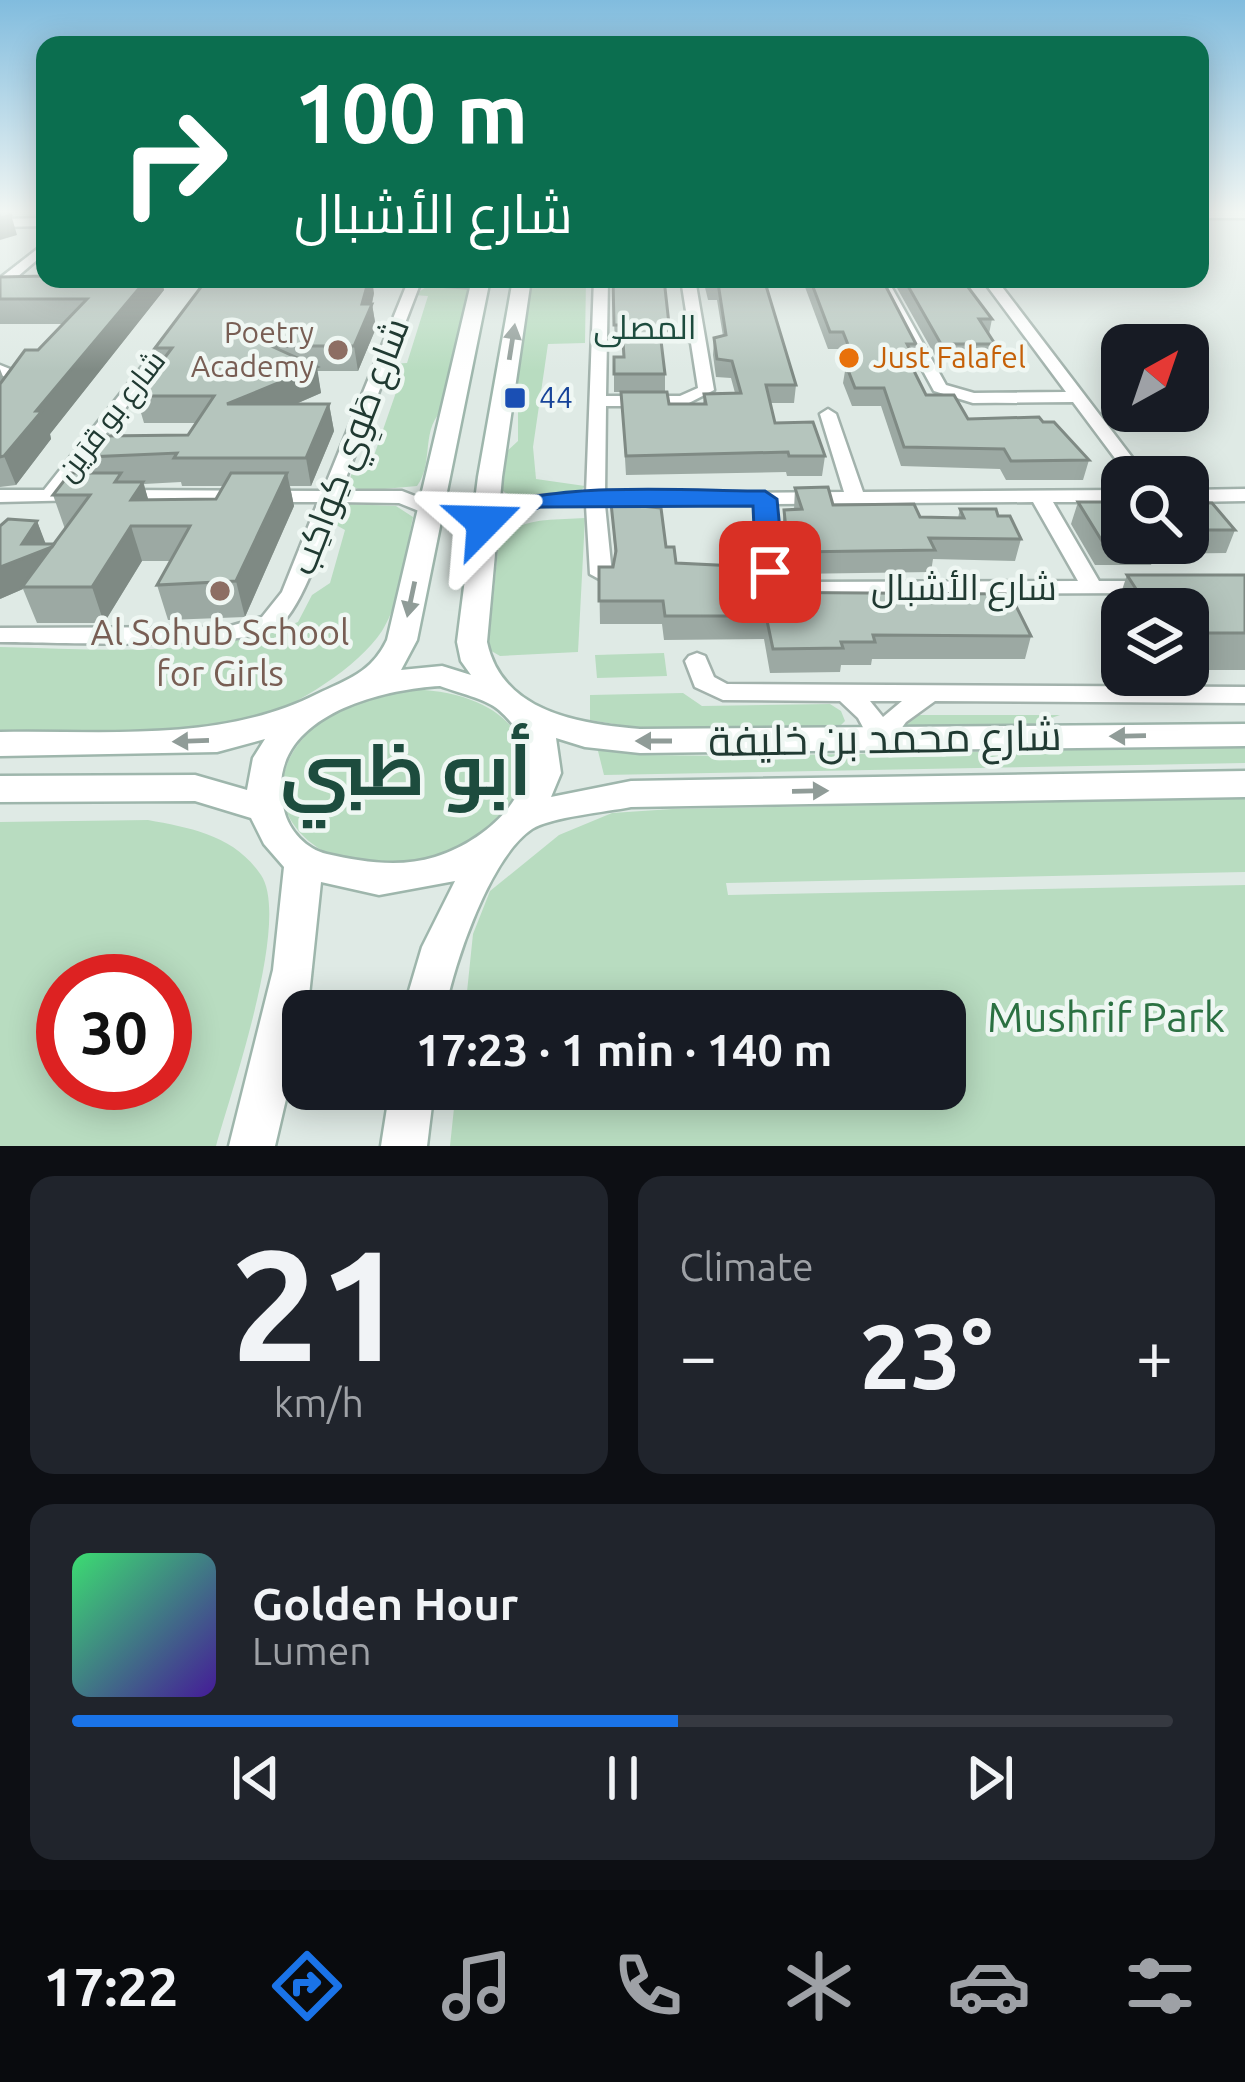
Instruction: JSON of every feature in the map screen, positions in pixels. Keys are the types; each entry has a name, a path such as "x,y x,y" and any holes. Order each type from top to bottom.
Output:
{"main road":[{"path":"0,743 217,740 305,717 368,684 392,661 402,640 437,483 468,288"},
{"path":"427,990 452,916 493,849 528,815 544,780 544,746 517,706 476,661 472,642 490,477 521,288"},
{"path":"368,684 442,676 476,683 517,706"},
{"name":"شارع محمد بن خليفة","path":"517,706 585,736 640,742 1245,734"},
{"path":"305,717 279,744 265,775 263,808 277,837 303,861 346,878 396,881 448,871 493,849"},
{"name":"شارع محمد بن خليفة","path":"528,815 631,794 1245,784"},
{"path":"0,789 195,788 263,808"},
{"path":"252,1146 293,989 303,921 303,861"},
{"path":"404,1146 409,1110"}],"street":[{"path":"0,299 8,281"},
{"path":"203,298 211,288"},
{"name":"شارع طَوِي كِواكِب","path":"0,635 227,634 269,622 292,593 412,288"},
{"path":"601,288 595,500 601,574"},
{"path":"599,401 683,401 706,390 689,288"},
{"path":"885,288 940,388 973,398 1078,398"},
{"path":"995,288 1122,456"},
{"name":"شارع بو قرَين","path":"49,496 189,316"},
{"path":"0,370 22,377 0,405"},
{"path":"828,414 855,498"},
{"path":"490,477 539,500"},
{"path":"0,496 402,497 437,483"},
{"path":"1236,495 1245,515"},
{"name":"شارع الأشبال","path":"1040,496 1092,586"},
{"path":"484,522 539,500 1101,496"},
{"path":"402,497 431,509"},
{"name":"شارع الأشبال","path":"765,499 770,572 784,584 802,588 1180,587"},
{"path":"697,661 703,681 723,692 1245,695"},
{"path":"849,695 868,713 880,738 897,716 926,696"}],"green space":[{"path":"425,288 475,288 446,407 433,424 417,486 362,491 348,484 353,470 369,470 401,378 386,376 389,364 407,363 428,296 414,295"},
{"path":"526,288 586,288 585,343 548,344 533,447 536,479 585,486 577,494 545,504 521,500 502,490 503,455 518,441 518,404 507,392"},
{"path":"396,506 413,517 398,591 382,631 356,660 321,686 264,716 220,728 158,734 0,733 0,647 189,647 262,634 298,622 312,595 330,583 345,530 329,521 336,508"},
{"path":"585,518 578,652 500,656 488,649 499,539 528,523"},
{"path":"664,653 667,676 597,678 595,655"},
{"path":"403,689 459,696 498,714 519,740 525,770 516,801 493,829 456,851 399,865 345,861 313,844 295,827 285,808 286,768 312,729 334,713"},
{"path":"683,693 702,706 830,704 841,711 845,721 838,728 644,729 590,720 590,695"},
{"path":"909,715 1060,715 1031,725 899,727"},
{"path":"597,747 646,755 731,756 1245,747 1245,763 604,775"},
{"name":"Mushrif Park","path":"1245,798 1245,872 726,883 728,895 1245,885 1245,1146 450,1146 454,1110 966,1110 966,990 467,990 473,934 490,891 559,835 612,813"},
{"path":"148,820 196,830 225,842 250,861 268,897 269,929 245,1048 216,1146 0,1146 0,822"}],"building":[{"path":"36,276 36,288 139,288 0,457 0,384 25,350 38,350 87,299 0,299 0,277"},
{"path":"200,288 366,288 362,304 372,304 354,346 271,346 317,367 227,404 329,404 306,458 174,458 177,453 86,457 103,436 188,435 214,396 136,396 172,348 155,348"},
{"path":"613,288 665,288 669,324 659,324 665,374 614,374 614,357 624,357 622,325 614,325"},
{"path":"719,288 767,288 796,385 766,385 775,423 813,422 825,456 789,456 788,452 626,456 621,392 667,392 669,404 706,404 704,394 741,393 732,361 717,359 714,338 726,335"},
{"path":"813,288 887,288 916,344 907,344 914,357 907,357 926,395 954,395 968,419 1039,417 1054,422 1089,460 1011,461 1004,449 904,447 884,388 855,388 846,365 856,365 843,332 830,332"},
{"path":"909,288 969,288 992,319 979,319 995,344 941,344"},
{"path":"70,473 121,473 115,482 143,482 131,500 216,499 231,473 287,473 236,581 157,585 190,526 131,526 92,587 22,587 90,495 53,495"},
{"path":"828,487 833,505 914,504 920,517 964,518 960,509 996,509 998,516 1010,516 1021,539 929,538 935,550 795,552 788,548 784,510 802,509 795,488"},
{"path":"1078,502 1101,502 1101,539"},
{"path":"611,503 661,508 666,547 674,547 676,563 736,566 739,592 1010,594 1031,636 873,635 875,642 841,642 843,648 773,649 766,616 665,616 663,601 599,601 599,567 613,567 616,551"},
{"path":"1209,503 1212,503 1235,530 1209,530"},
{"path":"8,519 37,521 22,544 54,544 0,567 0,526"},
{"path":"1127,575 1245,575 1245,633 1209,633 1209,588 1135,588"}],"place":[{"name":"Poetry Academy","path":"338,350"},
{"name":"Just Falafel","path":"849,358"},
{"name":"44","path":"515,398"},
{"name":"Al Sohub School for Girls","path":"220,591"}],"district":[{"name":"المصلى","path":"645,327"},
{"name":"أبو ظبي","path":"406,770"}],"route":[{"path":"484,522 539,500 765,499 770,572"}]}
